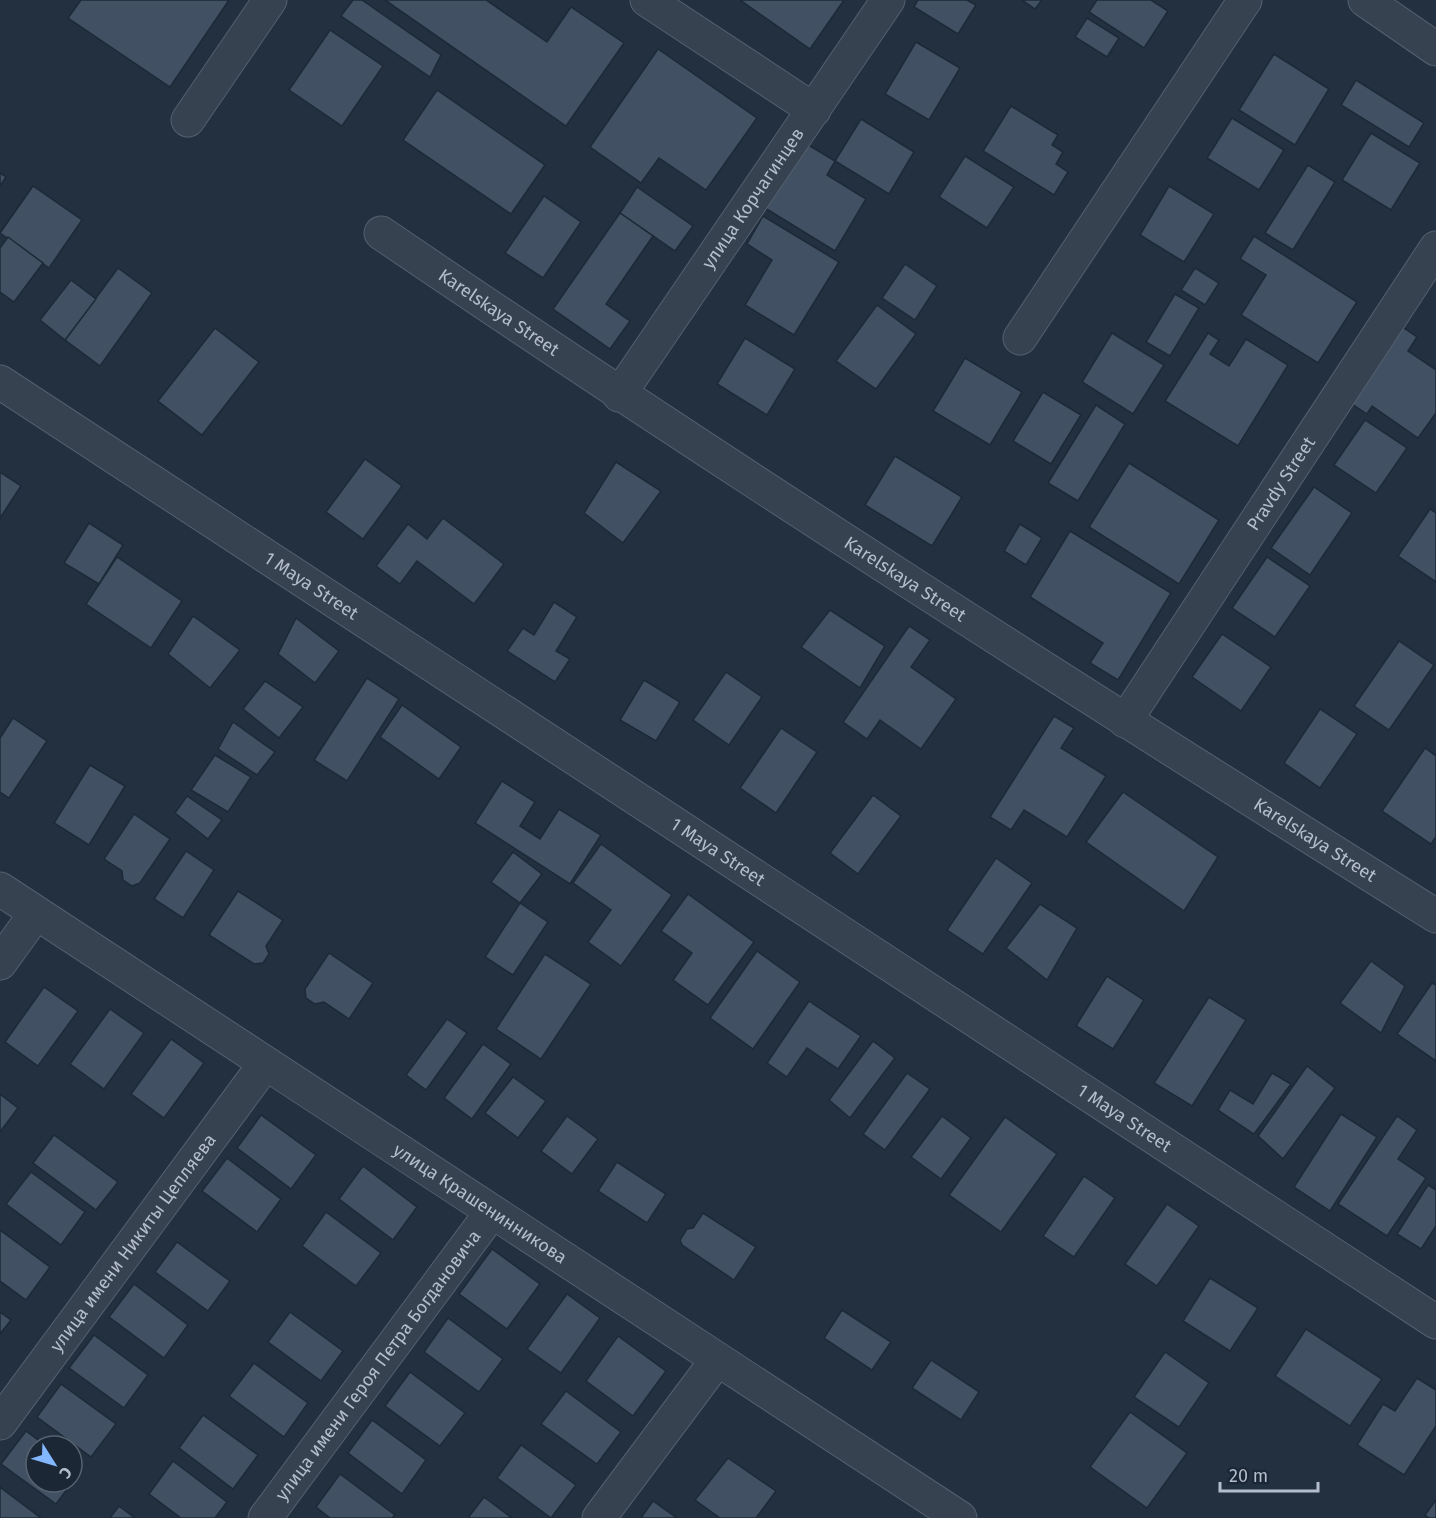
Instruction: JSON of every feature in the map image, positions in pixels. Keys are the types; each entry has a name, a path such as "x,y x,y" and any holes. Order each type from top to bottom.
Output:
{"street":[{"path":"188,120 270,0"},
{"path":"646,0 814,110"},
{"name":"улица Корчагинцев","path":"619,395 888,0"},
{"path":"1020,338 1245,0"},
{"path":"1365,0 1436,49"},
{"name":"Karelskaya Street","path":"381,233 619,395 1125,721 1436,916"},
{"name":"Pravdy Street","path":"1125,721 1436,248"},
{"name":"1 Maya Street","path":"0,382 1436,1322"},
{"name":"улица Крашенинникова","path":"0,889 951,1516"},
{"path":"0,963 36,913"},
{"name":"улица имени Никиты Цепляева","path":"0,1423 265,1064"},
{"name":"улица имени Героя Петра Богдановича","path":"265,1518 491,1213"},
{"path":"599,1518 717,1360"}],"building":[{"path":"81,0 229,0 170,87 68,18"},
{"path":"353,0 362,0 441,55 430,77 341,16"},
{"path":"385,0 486,0 547,42 571,7 624,43 566,126"},
{"path":"740,0 844,0 810,49"},
{"path":"918,0 967,0 976,5 958,34 914,7"},
{"path":"1022,0 1042,0 1035,9"},
{"path":"1097,0 1151,0 1168,11 1144,48 1089,12"},
{"path":"1087,18 1119,38 1107,57 1075,37"},
{"path":"330,30 383,66 342,126 289,90"},
{"path":"916,42 960,68 929,120 885,94"},
{"path":"658,49 757,118 706,190 659,158 641,183 590,147"},
{"path":"1274,54 1329,89 1295,145 1239,110"},
{"path":"1356,80 1424,123 1409,147 1341,105"},
{"path":"437,90 545,165 511,214 403,140"},
{"path":"1011,106 1058,135 1052,145 1063,152 1056,164 1068,172 1054,195 983,151"},
{"path":"1232,118 1284,150 1259,190 1207,158"},
{"path":"861,119 914,152 889,194 835,161"},
{"path":"1371,133 1420,163 1391,210 1342,180"},
{"path":"805,143 835,161 827,175 866,199 835,251 765,208"},
{"path":"965,156 1014,187 987,228 939,197"},
{"path":"1308,165 1335,182 1293,250 1265,233"},
{"path":"0,173 6,177 0,186"},
{"path":"33,186 82,220 49,268 0,233"},
{"path":"1169,186 1214,214 1184,262 1140,235"},
{"path":"637,187 693,226 675,251 620,213"},
{"path":"544,196 581,222 543,278 505,253"},
{"path":"620,213 653,236 606,304 630,321 610,349 553,309"},
{"path":"763,216 839,262 794,335 745,305 772,260 747,244"},
{"path":"1254,236 1357,302 1318,363 1241,315 1266,275 1240,259"},
{"path":"8,237 43,263 14,302 0,292 0,248"},
{"path":"905,264 937,286 915,320 882,298"},
{"path":"118,268 152,293 100,366 65,340"},
{"path":"1195,268 1219,283 1205,305 1181,290"},
{"path":"71,280 96,299 65,340 40,320"},
{"path":"1175,294 1199,308 1170,356 1146,342"},
{"path":"877,305 916,334 876,389 836,361"},
{"path":"1398,324 1417,337 1408,351 1436,370 1436,413 1418,438 1372,406 1367,414 1346,400"},
{"path":"215,328 259,362 202,435 158,401"},
{"path":"1112,333 1164,365 1133,414 1082,382"},
{"path":"1208,333 1219,340 1210,354 1229,366 1246,339 1288,365 1238,446 1165,401"},
{"path":"745,338 795,369 767,415 717,384"},
{"path":"965,358 1022,392 990,445 933,411"},
{"path":"1043,392 1081,415 1051,464 1013,441"},
{"path":"1096,405 1125,424 1078,501 1048,483"},
{"path":"1365,420 1407,448 1376,493 1334,465"},
{"path":"895,456 962,497 932,546 865,505"},
{"path":"365,459 402,486 363,539 326,512"},
{"path":"616,462 661,491 623,543 584,513"},
{"path":"1129,463 1219,520 1179,584 1089,527"},
{"path":"0,472 21,486 0,518"},
{"path":"1314,487 1352,513 1310,575 1271,548"},
{"path":"1430,509 1436,513 1436,582 1398,556"},
{"path":"443,518 504,564 474,604 417,561 400,584 376,566 408,524 427,539"},
{"path":"89,523 123,545 99,584 64,563"},
{"path":"1020,524 1042,538 1026,565 1004,551"},
{"path":"1070,531 1171,593 1118,680 1090,663 1103,643 1030,597"},
{"path":"117,557 182,601 151,648 86,604"},
{"path":"1267,557 1310,586 1275,637 1232,608"},
{"path":"554,602 577,617 556,651 570,659 555,682 507,651 523,628 534,635"},
{"path":"830,610 885,646 860,688 801,647"},
{"path":"193,616 240,650 210,688 168,654"},
{"path":"296,618 339,651 315,683 278,654"},
{"path":"909,626 930,640 911,667 956,699 921,749 880,720 867,739 843,722"},
{"path":"1222,634 1271,667 1241,711 1192,677"},
{"path":"1399,641 1434,665 1389,730 1354,706"},
{"path":"726,672 762,697 729,745 693,720"},
{"path":"367,678 399,699 347,781 314,760"},
{"path":"644,680 680,702 656,741 620,720"},
{"path":"265,681 303,707 279,738 243,709"},
{"path":"402,705 461,747 439,779 380,737"},
{"path":"1320,709 1357,734 1320,788 1284,763"},
{"path":"1054,716 1074,728 1061,748 1106,776 1067,837 1024,810 1011,830 990,817"},
{"path":"13,718 47,741 9,798 0,792 0,738"},
{"path":"233,722 275,752 257,775 218,749"},
{"path":"781,728 817,752 776,813 740,788"},
{"path":"1425,748 1436,756 1436,837 1431,844 1382,811"},
{"path":"215,755 251,777 228,812 191,790"},
{"path":"90,765 125,786 89,845 54,823"},
{"path":"502,781 535,802 520,826 540,839 559,809 601,835 570,884 475,823"},
{"path":"1123,792 1218,857 1184,911 1086,842"},
{"path":"873,795 901,816 858,874 830,853"},
{"path":"187,796 222,820 208,839 175,813"},
{"path":"134,814 170,839 140,883 132,886 123,880 122,871 104,859"},
{"path":"601,844 672,895 621,966 588,942 611,910 573,883"},
{"path":"186,851 214,870 183,918 154,899"},
{"path":"513,852 542,874 520,903 491,882"},
{"path":"996,858 1032,883 983,954 947,930"},
{"path":"238,891 283,920 266,946 269,954 263,963 254,964 209,935"},
{"path":"688,894 754,942 708,1005 673,980 692,953 661,931"},
{"path":"520,903 548,922 513,975 485,957"},
{"path":"1040,904 1077,928 1047,980 1006,948"},
{"path":"757,951 800,982 753,1049 710,1018"},
{"path":"329,953 373,983 349,1019 324,1002 315,1004 306,998 305,989"},
{"path":"545,954 591,984 541,1059 496,1029"},
{"path":"1371,961 1405,986 1381,1033 1340,1003"},
{"path":"1107,976 1144,1000 1113,1049 1076,1026"},
{"path":"1432,983 1436,985 1436,1061 1397,1034"},
{"path":"44,987 78,1011 38,1066 5,1042"},
{"path":"1209,997 1246,1020 1192,1106 1154,1083"},
{"path":"809,1001 861,1036 838,1069 807,1048 787,1077 767,1063"},
{"path":"110,1009 144,1033 104,1089 70,1064"},
{"path":"447,1019 467,1033 426,1090 406,1075"},
{"path":"171,1039 204,1063 164,1118 131,1094"},
{"path":"873,1041 895,1058 850,1118 829,1100"},
{"path":"483,1044 511,1064 472,1119 444,1098"},
{"path":"1307,1066 1335,1088 1283,1159 1258,1136"},
{"path":"907,1073 930,1089 885,1150 863,1134"},
{"path":"1272,1073 1291,1084 1254,1134 1218,1110 1230,1090 1253,1104"},
{"path":"513,1077 546,1101 518,1138 485,1113"},
{"path":"0,1094 18,1108 0,1132"},
{"path":"1341,1114 1377,1137 1330,1211 1294,1187"},
{"path":"261,1115 316,1155 291,1189 237,1148"},
{"path":"567,1116 598,1139 572,1174 541,1151"},
{"path":"942,1116 971,1138 941,1179 911,1157"},
{"path":"1397,1116 1417,1130 1398,1159 1426,1178 1387,1236 1338,1204"},
{"path":"1005,1117 1057,1154 1001,1232 949,1195"},
{"path":"54,1135 118,1182 96,1210 33,1163"},
{"path":"227,1158 281,1199 257,1232 202,1191"},
{"path":"617,1162 666,1194 647,1223 598,1191"},
{"path":"363,1166 417,1207 393,1240 339,1199"},
{"path":"31,1172 85,1212 61,1245 6,1204"},
{"path":"1084,1176 1115,1198 1074,1257 1043,1236"},
{"path":"1428,1185 1436,1190 1436,1226 1421,1249 1397,1234"},
{"path":"1167,1204 1199,1226 1157,1286 1125,1264"},
{"path":"326,1212 381,1253 356,1286 302,1246"},
{"path":"703,1213 756,1247 734,1280 682,1245 680,1240 687,1229 693,1228"},
{"path":"0,1230 50,1267 26,1300 0,1281"},
{"path":"177,1242 230,1281 208,1311 155,1272"},
{"path":"492,1249 540,1284 507,1329 459,1294"},
{"path":"1210,1278 1258,1308 1230,1351 1183,1321"},
{"path":"134,1284 188,1325 164,1358 109,1317"},
{"path":"567,1294 600,1318 561,1373 527,1349"},
{"path":"842,1310 891,1342 872,1370 824,1338"},
{"path":"0,1312 11,1320 0,1334"},
{"path":"290,1312 343,1351 321,1381 268,1342"},
{"path":"448,1318 503,1359 479,1392 424,1352"},
{"path":"1306,1329 1382,1379 1350,1426 1275,1376"},
{"path":"94,1335 148,1375 124,1408 69,1368"},
{"path":"618,1336 666,1371 633,1416 586,1381"},
{"path":"1165,1352 1209,1383 1179,1427 1134,1397"},
{"path":"931,1360 979,1392 961,1420 912,1388"},
{"path":"254,1363 308,1403 284,1437 229,1396"},
{"path":"410,1372 465,1413 440,1446 385,1406"},
{"path":"1417,1378 1436,1390 1436,1426 1404,1475 1357,1445 1383,1404 1395,1411"},
{"path":"61,1384 116,1424 91,1457 84,1452 84,1434 60,1434 37,1417"},
{"path":"566,1391 621,1432 597,1464 541,1424"},
{"path":"1130,1412 1187,1453 1147,1508 1090,1467"},
{"path":"203,1415 258,1455 233,1489 179,1448"},
{"path":"372,1420 426,1460 402,1494 348,1453"},
{"path":"26,1431 30,1434 24,1434 24,1481 1,1464"},
{"path":"521,1445 576,1485 551,1518 497,1478"},
{"path":"728,1458 776,1491 756,1518 720,1518 695,1500"},
{"path":"173,1461 227,1502 215,1518 181,1518 149,1494"},
{"path":"340,1474 395,1515 392,1518 330,1518 316,1507"},
{"path":"0,1487 41,1518 0,1518"},
{"path":"42,1494 64,1494 56,1504"},
{"path":"484,1497 512,1518 468,1518"},
{"path":"1436,1500 1436,1518 1429,1518 1425,1515"},
{"path":"653,1501 677,1518 641,1518"},
{"path":"119,1506 135,1518 110,1518"}]}
